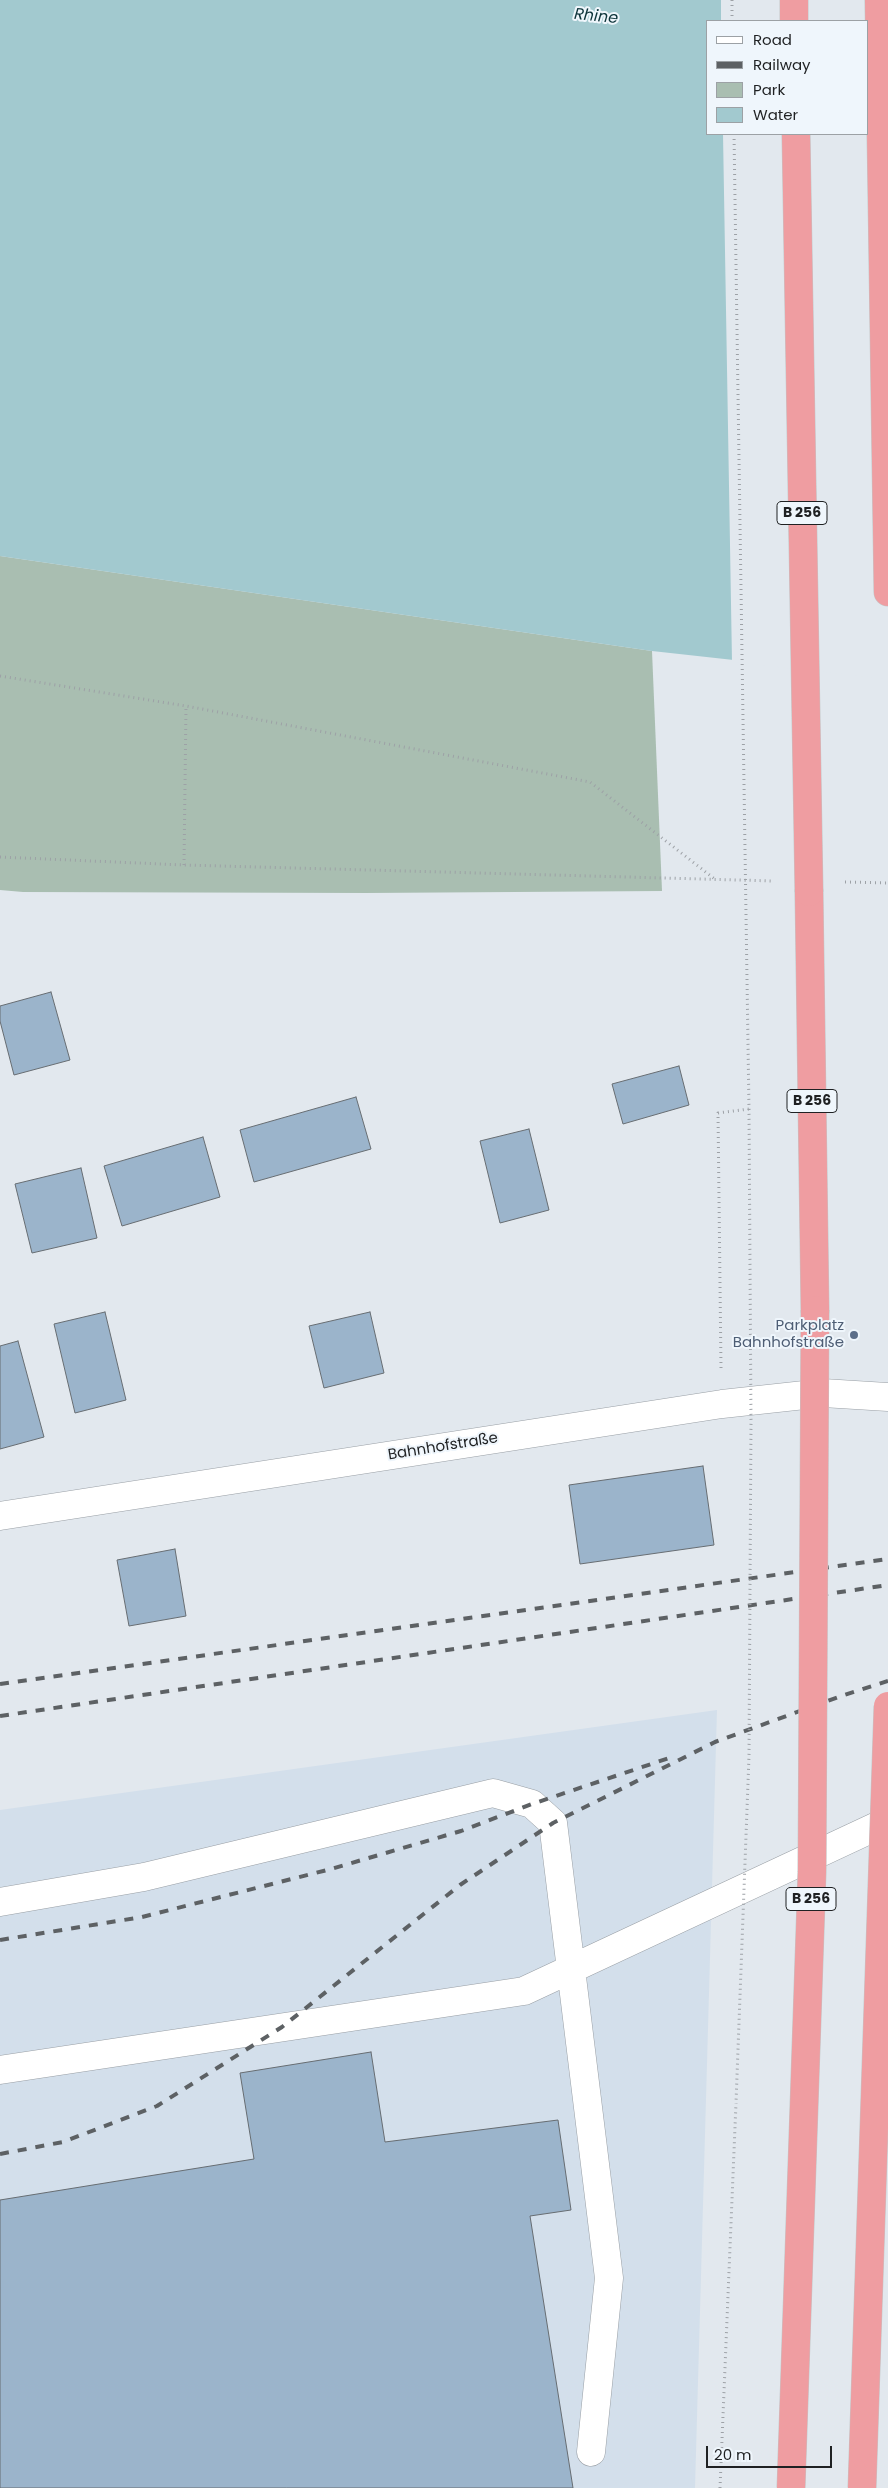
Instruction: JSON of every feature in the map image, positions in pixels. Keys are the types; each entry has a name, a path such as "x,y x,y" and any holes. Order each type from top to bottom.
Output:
{"highway":[{"path":"794,0 794,20"},
{"path":"879,0 888,592"},
{"name":"B 256","path":"790,2488 812,1882 815,1545 815,1280 796,135"},
{"path":"862,2488 888,1706"}],"street":[{"name":"Bahnhofstraße","path":"0,1516 722,1404 823,1393 888,1397"},
{"path":"0,1902 144,1878 493,1794 532,1804 553,1823 609,2278 590,2452"},
{"path":"0,2070 524,1991 888,1821"}],"path":[{"path":"732,0 732,20"},
{"path":"720,2488 750,1756 751,1410 749,1109 734,135"},
{"path":"0,676 186,706 590,782 717,880"},
{"path":"184,865 186,706"},
{"path":"0,857 184,865 775,881"},
{"path":"843,882 888,883"},
{"path":"722,1404 718,1112 749,1109"}],"shaded area":[{"path":"717,1710 695,2488 0,2488 0,1810"}],"green space":[{"path":"0,556 652,651 662,891 366,893 23,892 0,890"}],"water":[{"name":"Rhine","path":"0,0 888,0 888,677 652,651 0,556"}],"pier":[{"path":"721,0 888,0 888,679 732,662 723,135 868,135 868,20 721,20"}],"building":[{"path":"51,992 70,1060 14,1075 0,1021 0,1006"},
{"path":"679,1066 689,1105 623,1124 612,1084"},
{"path":"356,1097 371,1149 254,1182 240,1130"},
{"path":"529,1129 549,1210 500,1223 480,1141"},
{"path":"203,1137 220,1197 122,1226 104,1166"},
{"path":"81,1168 97,1238 32,1253 15,1184"},
{"path":"105,1312 126,1400 75,1413 54,1324"},
{"path":"370,1312 384,1373 324,1388 309,1326"},
{"path":"18,1341 44,1437 0,1449 0,1346"},
{"path":"703,1466 714,1545 580,1564 569,1485"},
{"path":"175,1549 186,1616 129,1626 117,1560"},
{"path":"371,2052 385,2142 558,2120 571,2210 530,2216 573,2488 0,2488 0,2200 254,2159 240,2073"}],"railway":[{"path":"0,1684 888,1559"},
{"path":"0,1716 888,1585"},
{"path":"0,2154 63,2142 157,2106 282,2027 460,1885 553,1823 715,1742 888,1681"},
{"path":"0,1940 142,1917 331,1869 461,1831 532,1804 675,1756"}],"place":[{"name":"Parkplatz Bahnhofstraße","path":"854,1335"}]}
